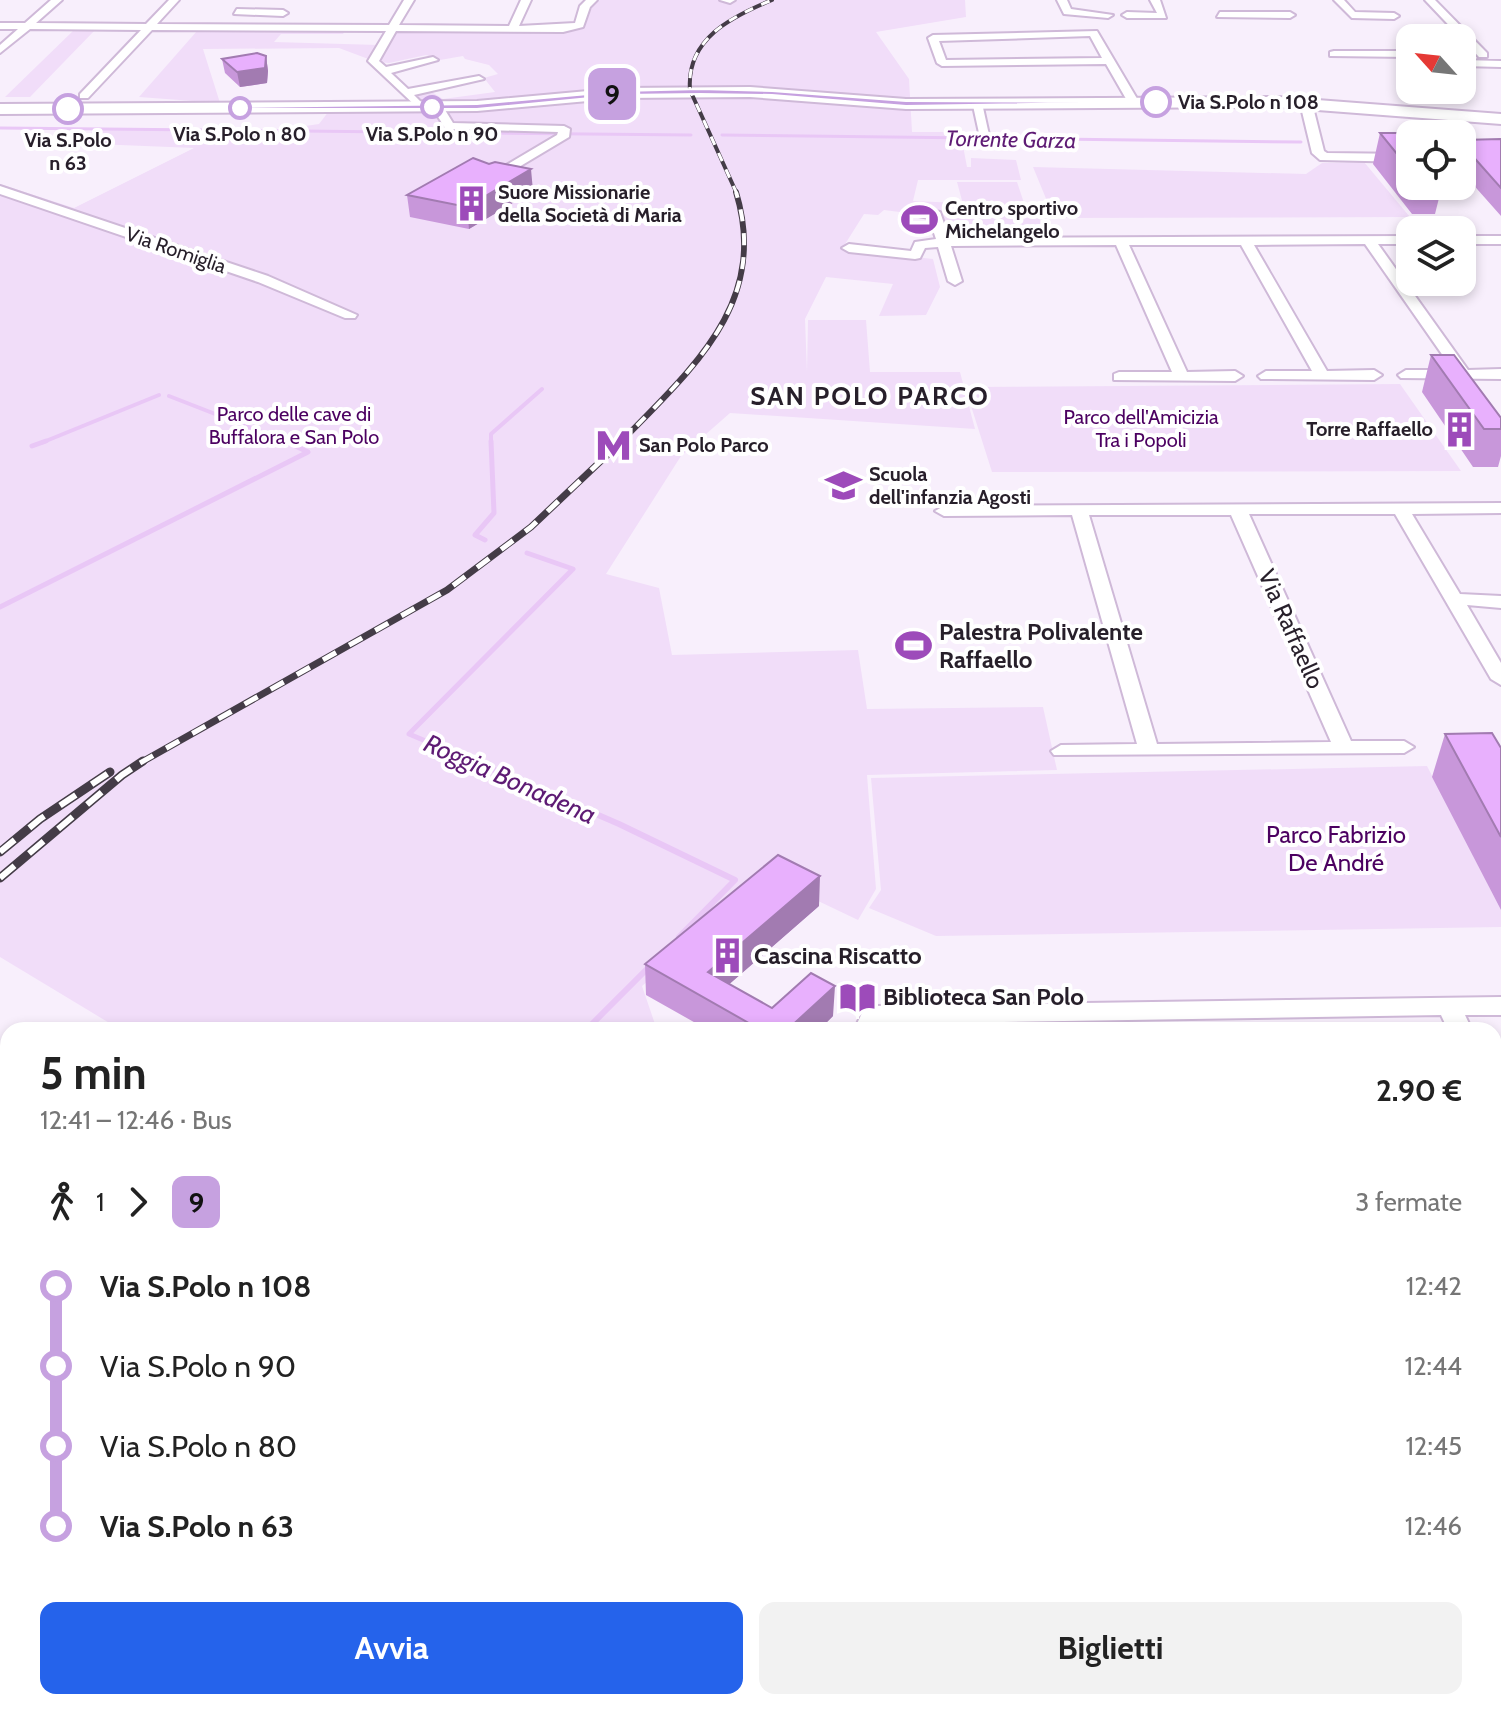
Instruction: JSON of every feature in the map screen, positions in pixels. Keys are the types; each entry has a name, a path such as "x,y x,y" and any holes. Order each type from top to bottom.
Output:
{"main road":[{"path":"0,109 429,107 506,105 621,93 690,92 772,93 879,103 1306,103 1501,117"}],"street":[{"path":"0,50 57,0"},
{"path":"84,96 174,0"},
{"path":"270,27 292,0"},
{"path":"409,0 373,61 407,93 429,107 449,126 563,133 492,179"},
{"path":"513,28 526,0"},
{"path":"0,26 573,28 579,25 585,6 592,0"},
{"path":"1062,0 1067,12 1108,15"},
{"path":"1127,15 1163,16 1155,0"},
{"path":"1246,0 1257,15"},
{"path":"1339,0 1352,15 1394,16"},
{"path":"1430,0 1492,61 1501,76"},
{"path":"237,12 283,13"},
{"path":"1220,15 1290,15"},
{"path":"1108,61 942,63 933,38 1093,33 1133,102"},
{"path":"1334,54 1396,54"},
{"path":"384,71 433,60"},
{"path":"407,93 479,79"},
{"path":"976,103 985,133"},
{"path":"1306,103 1318,153 1324,157 1396,158"},
{"name":"Via Romiglia","path":"0,190 263,279 350,315"},
{"path":"912,211 935,215 955,281"},
{"path":"1369,240 1463,374"},
{"path":"849,248 915,255 920,245 943,242 1396,240"},
{"path":"1476,240 1500,241"},
{"path":"1121,241 1181,376"},
{"path":"1245,241 1322,375"},
{"path":"1406,375 1501,374"},
{"path":"1266,376 1374,375"},
{"path":"1119,377 1235,376"},
{"path":"944,511 1501,508"},
{"path":"1401,509 1501,679"},
{"name":"Via Raffaello","path":"1238,510 1344,748"},
{"path":"1079,511 1149,750"},
{"path":"1454,599 1501,602"},
{"path":"1061,751 1404,747"},
{"path":"870,1022 873,1015 993,1021 1226,1020 1501,1006"},
{"path":"1449,1007 1456,1022"}],"green space":[{"name":"Parco delle cave di Buffalora e San Polo","path":"600,0 965,0 966,17 876,32 909,79 912,132 982,132 986,146 963,146 967,167 971,167 971,158 1016,160 1021,180 918,180 913,201 959,203 967,219 957,182 1017,182 1029,218 1039,218 1048,240 946,239 939,217 884,210 878,215 864,214 842,249 933,259 940,287 926,315 879,316 893,284 826,277 805,319 807,372 808,320 866,320 870,372 960,372 975,429 730,413 681,456 606,574 659,588 672,655 858,650 867,709 1043,707 1057,770 867,775 876,889 858,920 772,879 642,986 654,1022 108,1022 0,957 0,184 74,208 194,148 71,143 101,128 278,130 319,124 329,111 426,104 413,94 430,91 443,99 495,92 484,78 498,74 489,65 463,56 440,60 426,55 389,63 377,62 397,30 579,29"},
{"path":"75,29 96,29 30,97 5,97"},
{"path":"197,31 345,31 343,34 281,34 274,42 379,45 371,60 339,48 203,49 220,103 139,97"},
{"path":"1364,162 1409,216 1054,218 1033,167 1306,174 1322,163"},
{"name":"Parco dell'Amicizia Tra i Popoli","path":"1400,384 1461,471 992,472 965,387"},
{"name":"Parco Fabrizio De André","path":"1427,766 1501,910 1501,927 936,936 869,908 881,890 871,778"}],"building":[{"path":"257,53 266,56 265,68 237,72 222,59"},
{"path":"1380,133 1396,133 1396,153"},
{"path":"1501,139 1501,188 1476,160 1476,140"},
{"path":"473,158 489,164 495,162 531,169 467,207 407,195"},
{"path":"1431,355 1454,355 1501,418 1501,429 1484,429"},
{"path":"1492,733 1501,748 1501,837 1445,734"},
{"path":"778,855 820,876 708,972 772,1008 811,973 835,986 796,1022 747,1022 645,964"}],"waterway":[{"name":"Torrente Garza","path":"0,128 691,135"},
{"name":"Torrente Garza","path":"722,135 1301,142"},
{"name":"Roggia Bonadena","path":"491,441 491,434 542,389"},
{"path":"45,441 159,395"},
{"path":"169,396 286,441"},
{"path":"32,446 45,441"},
{"path":"41,443 45,441"},
{"path":"0,607 308,452 286,441"},
{"path":"286,441 290,443"},
{"name":"Roggia Bonadena","path":"485,540 475,535 494,513 491,441"},
{"name":"Roggia Bonadena","path":"478,763 409,734 573,569 527,553"},
{"name":"Roggia Bonadena","path":"473,761 619,824 735,880 679,937"},
{"path":"594,1022 649,967"}],"railway":[{"path":"737,194 690,90 691,72 695,57 714,32 741,14 772,0"},
{"path":"621,442 697,361 733,301 742,268 744,232 736,192"},
{"path":"140,763 447,590 531,527 621,442"},
{"path":"0,878 140,763"},
{"path":"0,852 40,819 110,772"}],"bus line":[{"name":"9","path":"68,109 477,106 621,93 700,92 772,93 906,104 1156,102"}],"place":[{"name":"Via S.Polo n 108","path":"1156,102"},
{"name":"Via S.Polo n 90","path":"432,107"},
{"name":"Via S.Polo n 80","path":"240,108"},
{"name":"Via S.Polo n 63","path":"68,109"},
{"name":"Suore Missionarie della Società di Maria","path":"472,204"},
{"name":"Centro sportivo Michelangelo","path":"919,220"},
{"name":"Torre Raffaello","path":"1459,429"},
{"name":"San Polo Parco","path":"613,445"},
{"name":"Scuola dell'infanzia Agosti","path":"843,485"},
{"name":"Palestra Polivalente Raffaello","path":"913,646"},
{"name":"Cascina Riscatto","path":"728,956"},
{"name":"Biblioteca San Polo","path":"857,997"}],"district":[{"name":"SAN POLO PARCO","path":"870,396"}]}
